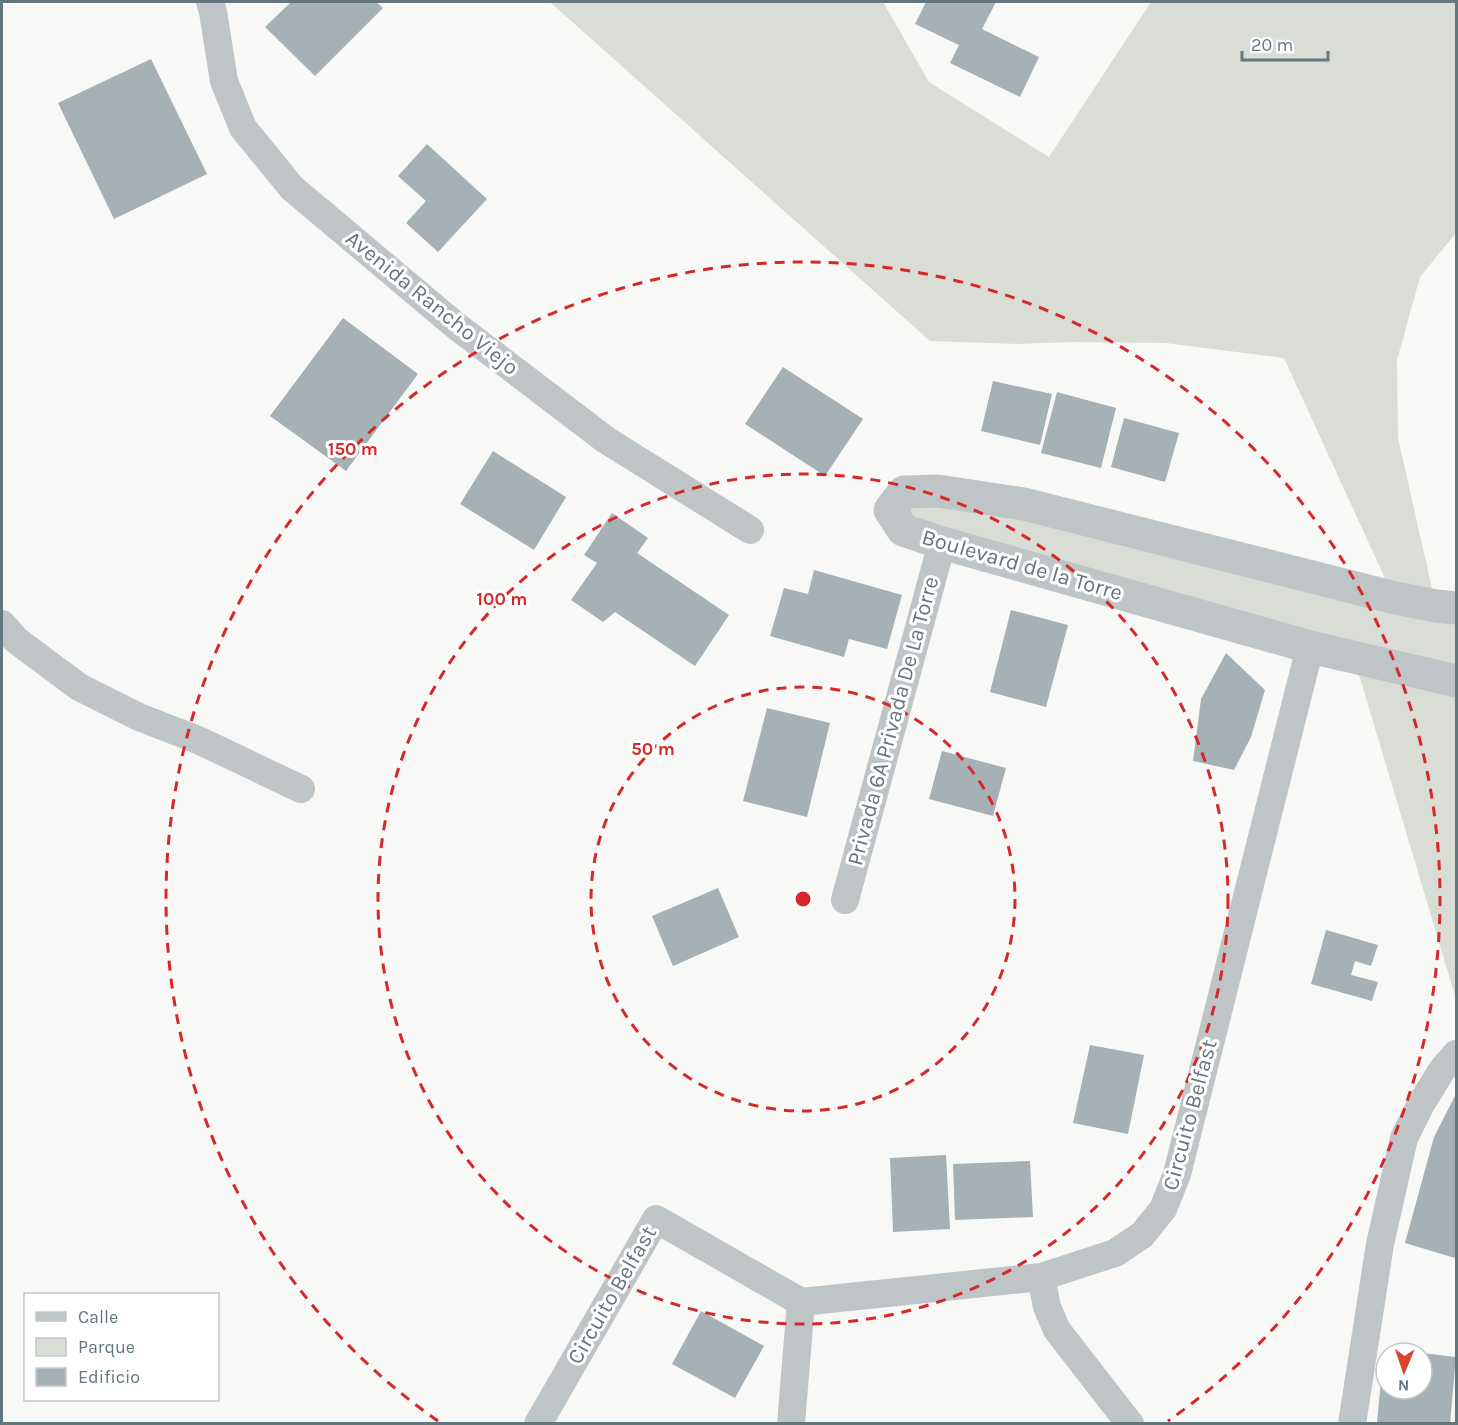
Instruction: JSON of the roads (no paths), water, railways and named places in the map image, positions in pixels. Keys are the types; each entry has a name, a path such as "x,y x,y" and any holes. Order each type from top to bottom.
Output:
{"street":[{"name":"Avenida Rancho Viejo","path":"210,2 224,81 243,128 292,188 455,325 606,440 750,530"},
{"name":"Boulevard de la Torre","path":"1456,608 1395,598 1024,504 938,491 904,492 890,510 903,530 942,543 1310,647 1456,681"},
{"name":"Privada 6A Privada De La Torre","path":"845,900 942,543"},
{"path":"2,624 15,640 79,687 301,789"},
{"name":"Circuito Belfast","path":"538,1424 656,1219 801,1302 1041,1277 1115,1253 1142,1235 1163,1209 1177,1174 1310,647"},
{"path":"1352,1424 1380,1244 1404,1138 1420,1104 1442,1070 1456,1054"},
{"path":"1041,1277 1047,1306 1057,1330 1130,1424"},
{"path":"791,1424 801,1302"}]}
